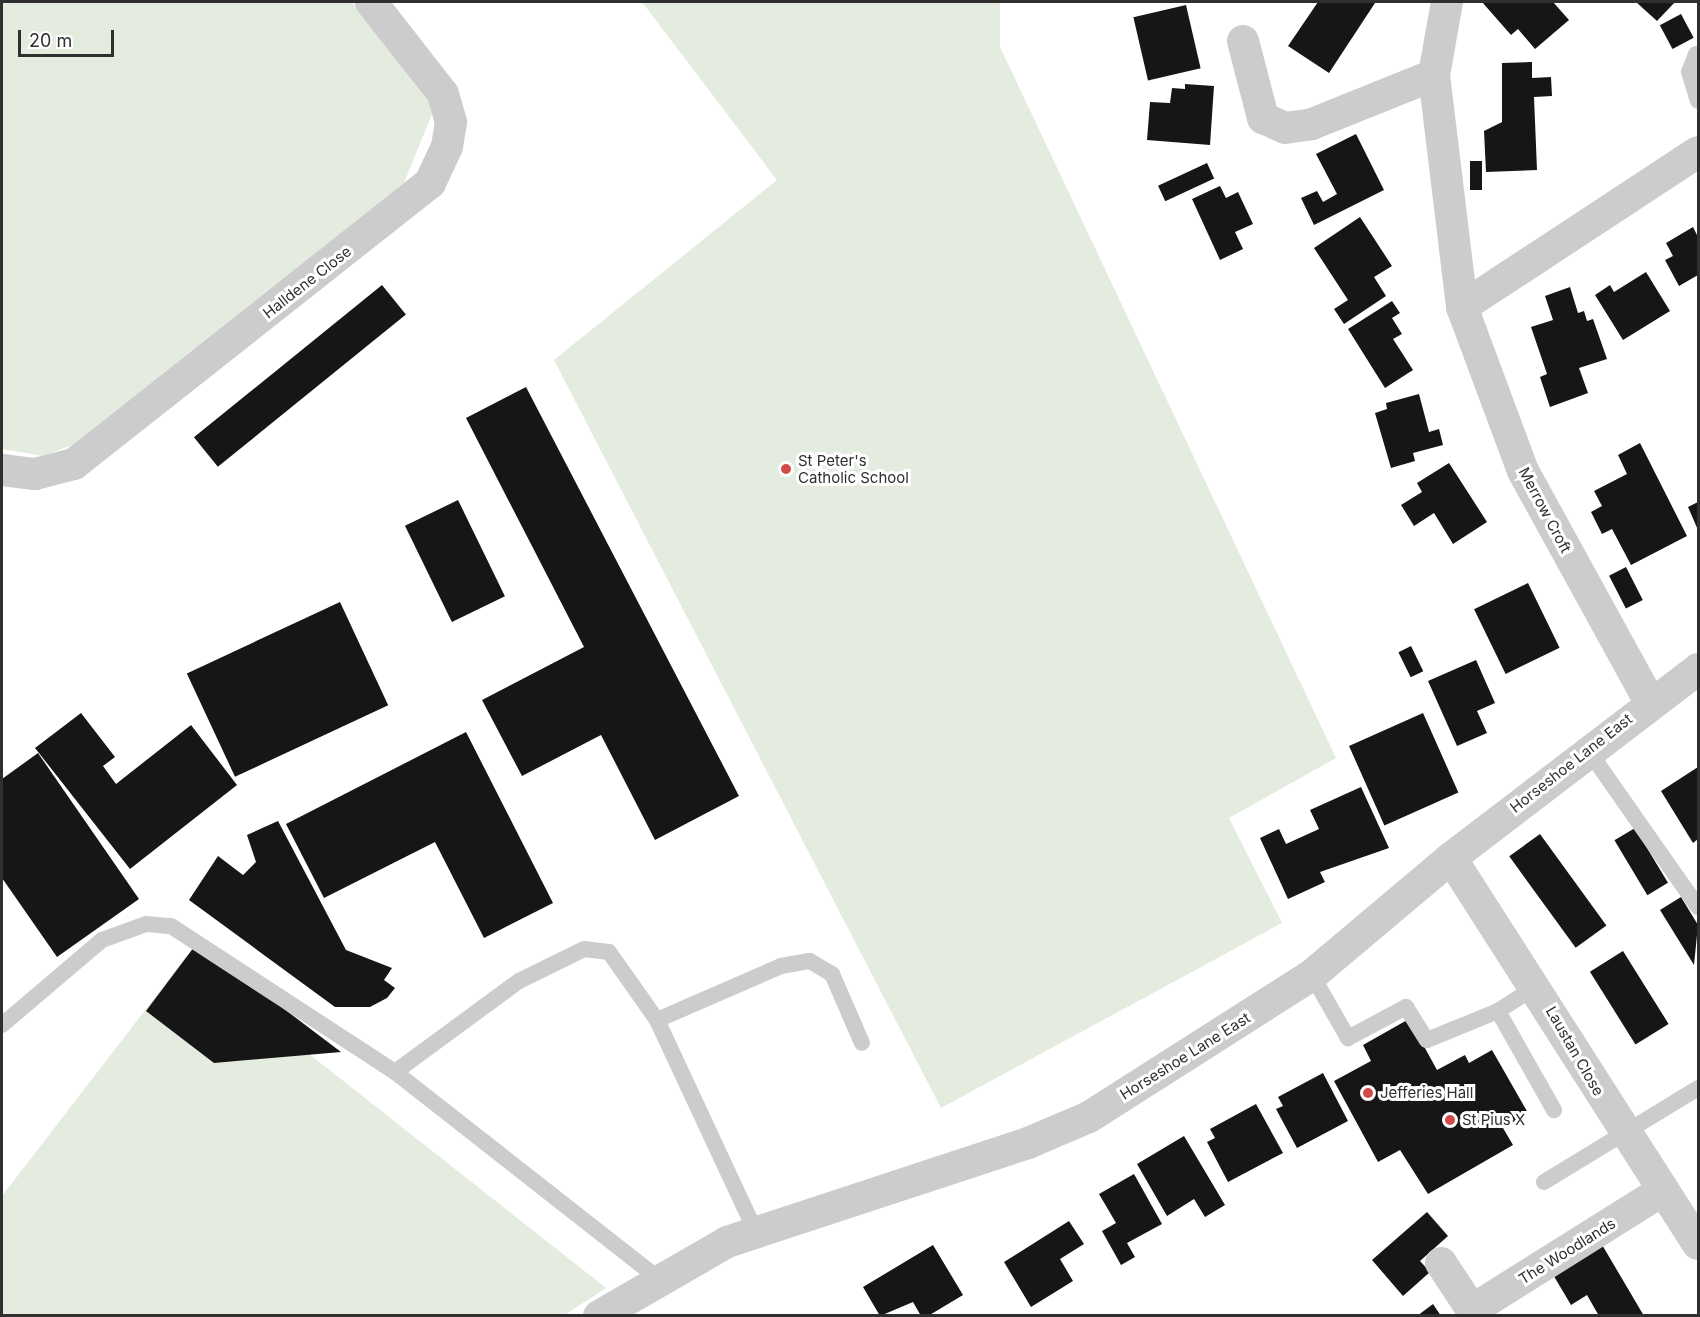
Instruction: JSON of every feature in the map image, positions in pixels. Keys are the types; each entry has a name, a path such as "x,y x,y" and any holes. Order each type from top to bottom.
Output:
{"street":[{"name":"Halldene Close","path":"2,470 35,474 74,464 430,183 447,147 451,122 443,94 371,2"},
{"name":"Merrow Croft","path":"1447,2 1434,75 1462,307 1523,471 1650,702"},
{"path":"1243,41 1263,118 1285,128 1312,124 1434,75"},
{"path":"1462,307 1698,152"},
{"name":"Horseshoe Lane East","path":"599,1316 726,1242 1028,1143 1089,1117 1312,975 1450,858 1650,702 1698,669"},
{"name":"Laustan Close","path":"1450,858 1537,986 1624,1135 1698,1244"},
{"name":"The Woodlands","path":"1441,1263 1474,1313 1662,1191"}],"lane":[{"path":"1696,54 1689,72 1698,101"},
{"path":"1588,750 1696,898"},
{"path":"2,1025 102,940 146,924 171,926 395,1072 660,1280"},
{"path":"395,1072 519,981 584,949 609,952 618,960 657,1020 756,1233"},
{"path":"657,1020 782,966 810,961 832,974 862,1043"},
{"path":"1312,975 1348,1038 1406,1007 1427,1040 1498,1011 1537,986"},
{"path":"1498,1011 1554,1110"},
{"path":"1544,1182 1698,1088"}],"shaded area":[{"path":"2,2 352,2 434,109 404,183 72,445 43,456 2,449"},
{"path":"642,2 1000,2 1000,47 1336,758 1229,818 1282,923 941,1108 554,360 777,180"},
{"path":"186,957 606,1288 563,1316 2,1315 2,1196"}],"building":[{"path":"1318,2 1375,3 1329,73 1288,46"},
{"path":"1482,2 1553,2 1569,20 1535,49 1518,29 1511,35"},
{"path":"1636,2 1675,2 1657,21"},
{"path":"1186,5 1201,68 1148,80 1133,17"},
{"path":"1681,14 1694,38 1672,49 1660,25"},
{"path":"1532,62 1532,78 1551,77 1552,96 1534,97 1537,170 1486,172 1484,131 1502,122 1502,63"},
{"path":"1185,84 1214,86 1210,145 1147,140 1150,102 1170,103 1172,88 1185,89"},
{"path":"1356,134 1384,190 1314,225 1301,198 1317,191 1323,202 1337,194 1316,154"},
{"path":"1470,161 1482,161 1482,190 1470,190"},
{"path":"1207,163 1214,178 1165,201 1158,186"},
{"path":"1220,186 1226,198 1238,192 1253,224 1235,232 1243,249 1220,260 1192,199"},
{"path":"1360,217 1392,266 1374,277 1386,296 1344,324 1334,309 1348,300 1314,248"},
{"path":"1693,227 1698,237 1698,275 1679,286 1665,260 1673,256 1666,243"},
{"path":"1646,272 1670,311 1623,340 1595,295 1610,285 1614,292"},
{"path":"382,285 406,315 218,467 194,437"},
{"path":"1570,287 1578,313 1584,311 1587,321 1593,319 1607,359 1579,368 1588,393 1550,407 1540,377 1547,374 1531,327 1553,320 1545,296"},
{"path":"1392,301 1400,313 1392,318 1402,334 1393,339 1413,370 1385,388 1348,329"},
{"path":"526,387 739,796 655,840 601,735 522,776 482,700 584,647 466,418"},
{"path":"1419,394 1429,432 1439,429 1443,445 1413,453 1415,461 1391,468 1375,413 1387,409 1386,403"},
{"path":"1640,443 1687,536 1631,565 1612,529 1602,534 1591,512 1602,506 1594,491 1627,474 1618,455"},
{"path":"1449,463 1487,522 1453,544 1434,513 1414,526 1401,505 1422,492 1417,483"},
{"path":"458,500 505,596 452,622 405,526"},
{"path":"1698,502 1698,530 1688,507"},
{"path":"1626,567 1643,600 1626,609 1609,576"},
{"path":"1528,583 1560,648 1506,674 1474,609"},
{"path":"340,602 388,705 235,777 187,673"},
{"path":"1411,646 1423,671 1411,677 1398,652"},
{"path":"1476,660 1495,703 1477,711 1487,733 1457,746 1428,681"},
{"path":"81,713 115,757 103,766 116,784 191,725 237,785 130,869 35,748"},
{"path":"1423,713 1458,792 1384,825 1349,746"},
{"path":"466,732 553,903 484,938 435,842 324,898 286,824"},
{"path":"38,753 139,899 57,957 2,878 2,779"},
{"path":"1698,767 1698,839 1693,843 1661,791"},
{"path":"1361,787 1389,848 1320,872 1325,882 1288,899 1260,838 1279,829 1286,844 1319,829 1310,810"},
{"path":"278,821 346,950 392,968 384,980 395,988 387,998 370,1007 335,1007 189,900 218,856 243,875 256,862 247,835"},
{"path":"1635,828 1668,883 1647,895 1614,840"},
{"path":"1540,834 1606,925 1576,948 1509,856"},
{"path":"1681,897 1698,925 1694,965 1660,910"},
{"path":"197,943 341,1052 214,1063 146,1011"},
{"path":"1623,951 1669,1024 1635,1045 1590,972"},
{"name":"St Pius X","path":"1409,1019 1437,1070 1465,1055 1469,1063 1492,1050 1528,1113 1503,1128 1513,1145 1428,1194 1400,1150 1378,1162 1334,1081 1371,1061 1363,1045"},
{"path":"1323,1073 1348,1121 1297,1148 1276,1109 1283,1106 1278,1097"},
{"path":"1256,1104 1283,1153 1228,1182 1207,1142 1215,1138 1210,1129"},
{"path":"1184,1136 1225,1205 1205,1217 1194,1199 1167,1216 1137,1164"},
{"path":"1134,1174 1162,1224 1127,1243 1135,1257 1121,1265 1102,1231 1116,1223 1099,1194"},
{"path":"1427,1212 1448,1236 1420,1261 1430,1272 1403,1296 1372,1260"},
{"path":"1069,1221 1084,1244 1060,1259 1073,1281 1031,1307 1004,1262"},
{"path":"1601,1243 1644,1316 1599,1316 1587,1295 1571,1305 1552,1273"},
{"path":"933,1245 963,1295 928,1316 921,1316 913,1302 880,1316 863,1287"},
{"path":"1433,1304 1441,1316 1417,1316"}],"place":[{"name":"St Peter's Catholic School","path":"786,469"},
{"name":"Jefferies Hall","path":"1368,1093"},
{"name":"St Pius X","path":"1450,1120"}]}
